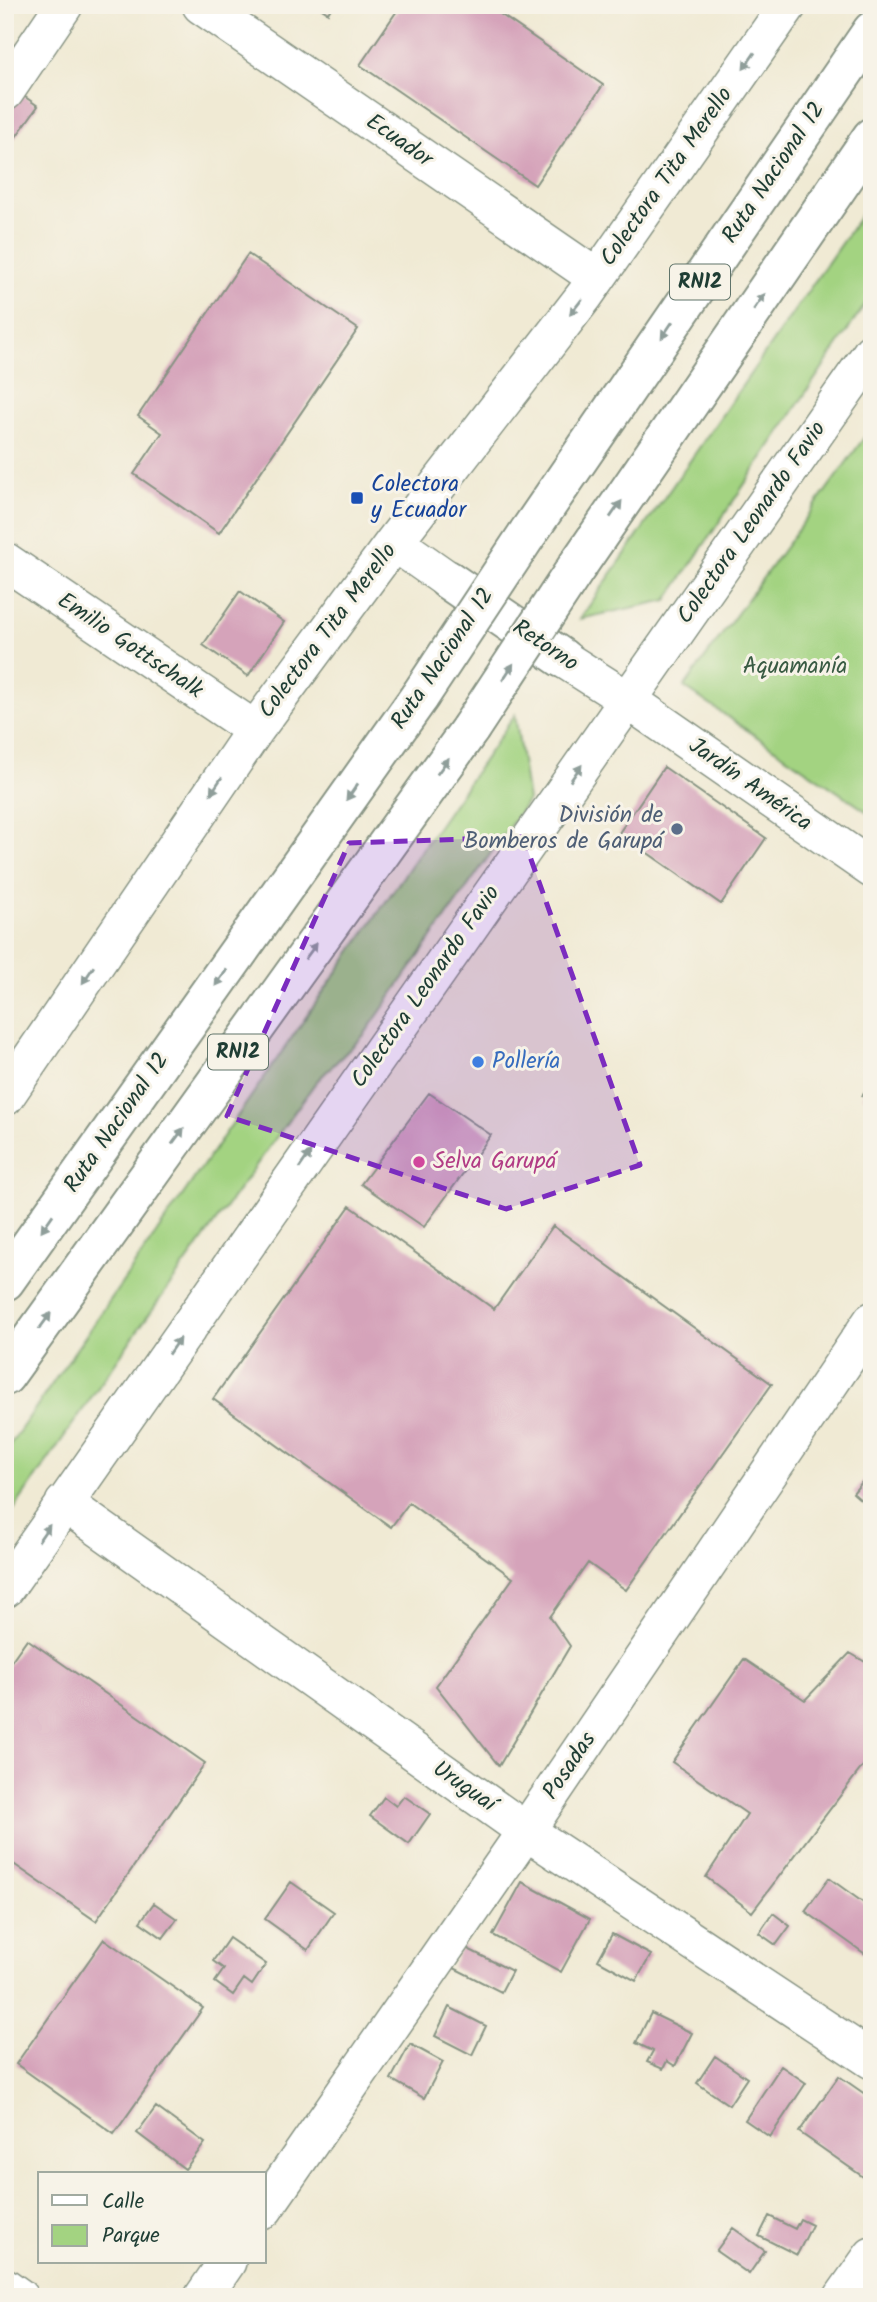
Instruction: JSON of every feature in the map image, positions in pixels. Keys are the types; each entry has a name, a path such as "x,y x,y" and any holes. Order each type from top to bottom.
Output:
{"main road":[{"name":"Ruta Nacional 12","path":"5,1281 420,696 527,533 872,31"},
{"name":"RN12","path":"5,1376 470,729 578,565 872,137"},
{"name":"Retorno","path":"448,580 562,658"}],"street":[{"path":"5,92 64,5"},
{"name":"Ecuador","path":"201,5 597,278"},
{"name":"Colectora Tita Merello","path":"5,1097 255,730 394,542 597,278 788,5"},
{"name":"Colectora Leonardo Favio","path":"5,1589 872,352"},
{"name":"Retorno","path":"394,542 448,580"},
{"name":"Emilio Gottschalk","path":"5,561 255,730"},
{"name":"Retorno","path":"562,658 628,700"},
{"name":"Jardín América","path":"628,700 872,869"},
{"name":"Posadas","path":"266,2206 526,1831 872,1321"},
{"name":"Uruguaí","path":"64,1503 526,1831 872,2060"},
{"path":"843,2297 872,2256"},
{"path":"203,2297 227,2264"},
{"path":"5,2287 19,2297"}],"highlighted area":[{"path":"523,837 640,1165 506,1209 227,1116 349,843"}],"green space":[{"path":"872,199 872,294 667,600 580,619"},
{"name":"Aquamanía","path":"872,427 872,808 869,813 684,687"},
{"path":"515,715 528,800 364,1035 316,1082 140,1327 5,1522 5,1452"}],"building":[{"path":"316,5 333,5 328,13"},
{"path":"401,5 487,5 603,85 535,185 360,65"},
{"path":"18,92 38,106 8,148 5,111"},
{"path":"248,254 358,329 219,533 134,474 162,433 138,416"},
{"path":"240,591 284,622 248,676 203,645"},
{"path":"664,767 766,838 721,904 619,833"},
{"path":"872,1083 872,1103 862,1096"},
{"path":"429,1093 491,1135 424,1227 361,1184"},
{"path":"350,1206 494,1309 553,1226 772,1384 626,1590 588,1563 550,1617 570,1646 499,1766 436,1686 513,1578 409,1503 391,1527 213,1399"},
{"path":"872,1470 872,1510 853,1493"},
{"path":"27,1639 205,1763 96,1921 5,1858 5,1670"},
{"path":"850,1653 872,1666 872,1754 752,1912 706,1877 747,1814 672,1762 744,1659 805,1700"},
{"path":"404,1796 430,1814 409,1844 370,1816 384,1797 396,1806"},
{"path":"829,1878 872,1909 872,1951 868,1956 805,1911"},
{"path":"291,1882 334,1912 308,1950 265,1919"},
{"path":"522,1882 590,1919 561,1972 493,1935"},
{"path":"154,1903 177,1919 163,1938 140,1922"},
{"path":"773,1913 790,1926 776,1945 759,1933"},
{"path":"612,1934 651,1955 636,1981 598,1960"},
{"path":"229,1938 266,1964 252,1985 244,1979 233,1995 215,1982 224,1969 213,1961"},
{"path":"104,1939 203,2008 114,2134 16,2064"},
{"path":"462,1946 512,1971 501,1992 452,1967"},
{"path":"449,2007 486,2026 472,2055 435,2036"},
{"path":"651,2013 692,2033 675,2066 667,2061 663,2069 647,2062 653,2051 636,2043"},
{"path":"410,2044 443,2062 424,2098 391,2079"},
{"path":"715,2056 747,2078 729,2105 697,2083"},
{"path":"781,2066 806,2083 770,2137 745,2120"},
{"path":"839,2076 872,2099 872,2183 799,2132"},
{"path":"156,2107 205,2143 185,2169 137,2133"},
{"path":"769,2216 795,2229 800,2219 812,2225 797,2255 759,2236"},
{"path":"733,2228 765,2251 749,2274 716,2251"}],"place":[{"name":"Colectora y Ecuador","path":"357,498"},
{"name":"División de Bomberos de Garupá","path":"677,829"},
{"name":"Pollería","path":"478,1062"},
{"name":"Selva Garupá","path":"419,1162"}]}
